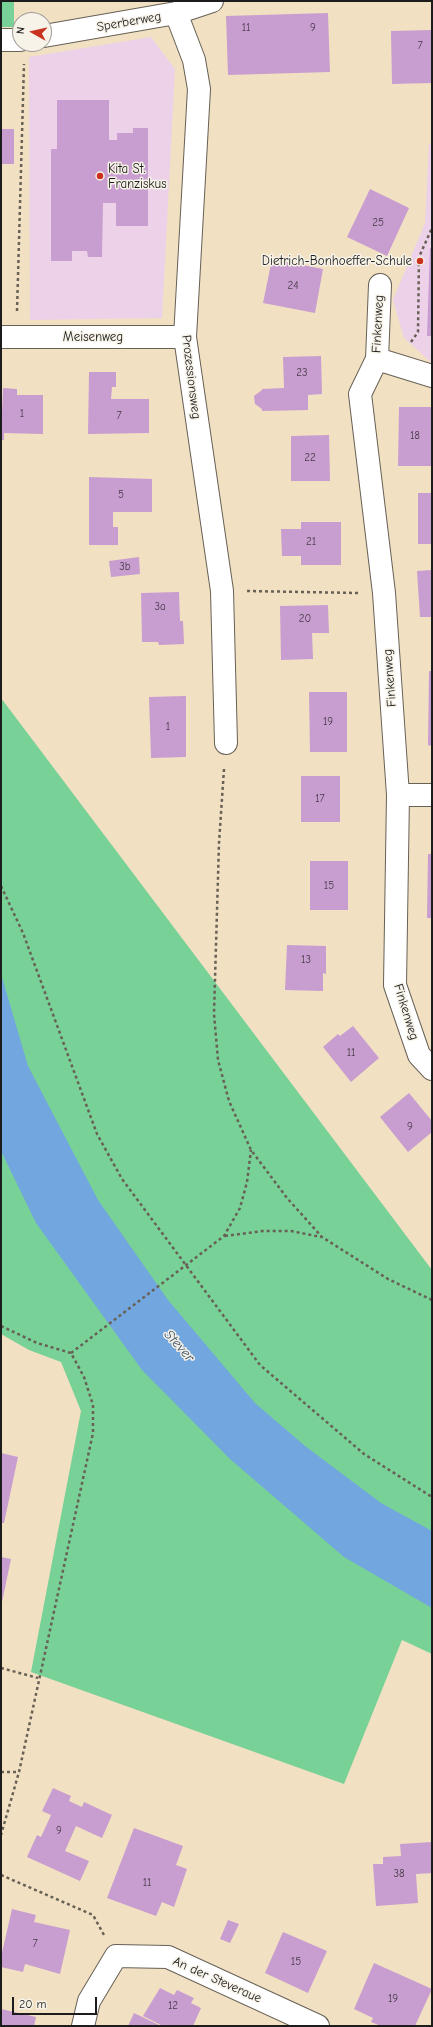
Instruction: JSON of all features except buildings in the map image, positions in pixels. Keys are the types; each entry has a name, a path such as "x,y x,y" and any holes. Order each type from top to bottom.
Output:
{"street":[{"name":"Sperberweg","path":"52,35 176,14 212,1"},
{"name":"Prozessionsweg","path":"176,14 194,60 199,89 185,337 222,591 226,743"},
{"path":"1,40 12,45"},
{"name":"Finkenweg","path":"380,285 377,359 360,394 384,593 398,795 395,985 419,1055 432,1069"},
{"name":"Meisenweg","path":"9,337 185,337"},
{"path":"377,359 432,376"},
{"path":"398,795 432,795"},
{"path":"83,2026 89,2001 116,1956"},
{"name":"An der Steveraue","path":"116,1956 168,1957 318,2026"}],"path":[{"path":"9,337 22,52"},
{"path":"410,344 418,332 419,257 432,228"},
{"path":"222,591 384,593"},
{"path":"226,743 219,844 214,1014 218,1060 229,1101 251,1150 287,1198 322,1237 388,1280 432,1300"},
{"path":"1,886 23,933 97,1134 122,1178 260,1365 364,1454 432,1497"},
{"path":"71,1353 224,1236 240,1208 247,1182 251,1150"},
{"path":"224,1236 263,1231 291,1231 322,1237"},
{"path":"1,1326 37,1343 71,1353 84,1377 93,1404 93,1433 38,1678 19,1772 1,1835"},
{"path":"1,1668 38,1678"},
{"path":"1,1772 19,1772"},
{"path":"1,1875 93,1915 116,1956"}],"shaded area":[{"path":"151,37 175,69 162,318 30,320 29,57"},
{"name":"Dietrich-Bonhoeffer-Schule","path":"432,143 432,363 404,338 393,300 425,223 429,144"}],"green space":[{"path":"1,1 14,1 12,27 1,27"},
{"path":"1,698 432,1270 432,1654 402,1640 344,1784 31,1672 81,1411 61,1362 29,1350 1,1334"}],"water":[{"name":"Stever","path":"1,974 28,1066 98,1200 168,1300 255,1403 305,1446 381,1503 432,1531 432,1608 344,1557 230,1459 142,1370 36,1223 1,1151"}],"place":[{"name":"Kita St. Franziskus","path":"100,176"},
{"name":"Dietrich-Bonhoeffer-Schule","path":"420,261"}]}
